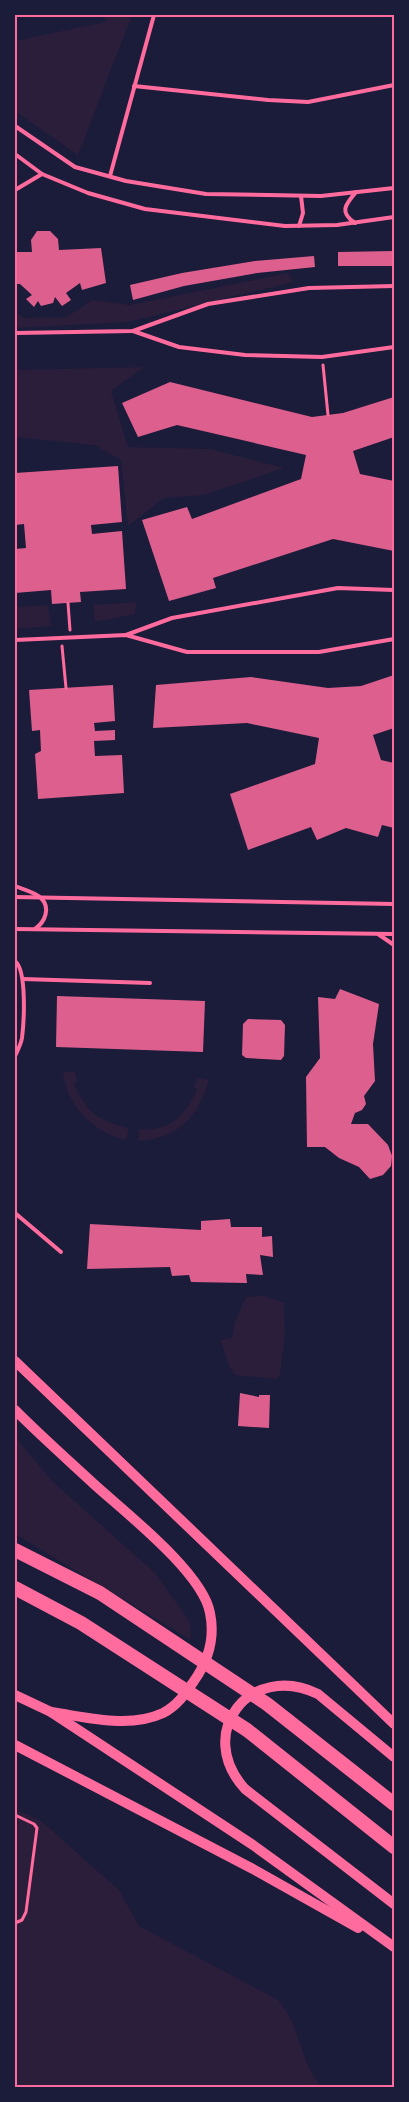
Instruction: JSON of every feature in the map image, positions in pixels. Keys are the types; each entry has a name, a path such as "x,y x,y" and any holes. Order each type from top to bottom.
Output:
{"highway":[{"path":"15,1550 100,1593 267,1704 394,1804"},
{"path":"15,1588 81,1623 247,1730 394,1847"}],"main road":[{"path":"15,1361 394,1724"},
{"path":"15,1410 168,1551 193,1578 210,1612 211,1646 200,1672 181,1700 163,1713 139,1719 110,1720 51,1712"},
{"path":"394,1757 318,1694 304,1687 289,1684 274,1685 260,1689 247,1697 229,1721 225,1735 228,1765 235,1778 245,1789 394,1904"},
{"path":"15,1695 51,1712 253,1845 394,1947"},
{"path":"15,1745 253,1869 394,1947"}],"lane":[{"path":"110,176 154,15"},
{"path":"134,86 268,100 308,102 394,85"},
{"path":"15,126 75,167 110,176 206,194 301,196 394,188"},
{"path":"15,154 42,174 88,193 145,208 299,226 355,223 394,217"},
{"path":"15,190 42,174"},
{"path":"355,223 347,218 345,211 346,204 356,192"},
{"path":"299,226 302,213 301,196"},
{"path":"15,333 133,331 208,304 309,288 394,286"},
{"path":"133,331 179,346 245,355 322,357 394,347"},
{"path":"15,640 126,635 172,618 338,588 394,590"},
{"path":"126,635 187,652 320,652 394,639"},
{"path":"15,886 41,897 46,913 41,925 35,929"},
{"path":"15,897 394,904"},
{"path":"15,929 394,934"},
{"path":"378,934 394,946"},
{"path":"15,961 20,965 23,979 22,1039 15,1056"},
{"path":"23,979 150,982"},
{"path":"15,1213 61,1252"}],"path":[{"path":"322,357 328,415"},
{"path":"68,603 70,638"},
{"path":"62,638 66,688"},
{"path":"15,1815 34,1824 37,1828 26,1912 22,1920 15,1923"}],"shaded area":[{"path":"105,15 132,15 78,155 15,111 15,41 105,22"},
{"path":"288,273 293,282 128,322 15,328 15,312 24,318 67,317 92,300 130,305"},
{"path":"144,367 111,391 128,447 210,449 284,468 204,495 164,498 128,526 121,460 94,445 15,437 15,370"},
{"path":"136,602 135,614 95,622 93,605"},
{"path":"48,605 51,626 15,629 15,607"},
{"path":"63,1072 75,1072 77,1083 74,1084 84,1102 95,1114 109,1122 129,1128 126,1140 115,1137 93,1125 84,1116 70,1096"},
{"path":"197,1078 209,1080 193,1115 176,1130 153,1139 139,1141 139,1129 159,1128 167,1125 182,1114 197,1089 194,1088"},
{"path":"264,1296 284,1303 285,1334 280,1375 277,1379 235,1375 229,1366 220,1340 232,1338 235,1322 246,1297"},
{"path":"15,1437 53,1482 156,1574 190,1622 191,1640 15,1534"},
{"path":"15,1809 40,1820 119,1890 139,1926 278,2000 292,2022 314,2077 322,2087 15,2087"}],"building":[{"path":"37,231 50,231 58,239 59,250 101,248 106,283 82,290 80,283 66,293 71,300 62,306 55,297 53,303 41,306 38,301 34,307 26,299 32,295 20,284 15,284 15,252 32,252 31,240"},
{"path":"394,251 394,266 338,266 338,252"},
{"path":"314,256 315,267 257,273 184,286 133,300 130,285 182,273 255,261"},
{"path":"170,382 312,417 343,413 394,397 394,437 353,451 360,474 394,481 394,551 333,539 213,578 216,588 169,601 142,520 187,507 192,519 301,479 306,455 177,425 138,437 122,403"},
{"path":"118,466 122,522 91,525 92,534 122,531 126,589 80,592 81,602 52,604 51,590 15,593 15,549 26,548 24,524 15,525 15,473"},
{"path":"394,675 394,728 373,735 381,760 394,763 394,828 382,825 378,837 346,828 317,840 311,827 248,850 230,794 315,764 319,738 247,723 153,728 156,685 251,677 328,688 361,686"},
{"path":"113,685 115,721 94,723 95,731 115,730 115,740 94,741 95,756 122,755 124,793 38,799 35,754 41,751 40,730 32,731 29,690"},
{"path":"340,989 379,1004 373,1044 375,1081 364,1096 366,1104 362,1110 355,1113 351,1124 368,1124 388,1145 392,1156 391,1166 383,1175 370,1179 359,1167 339,1158 325,1147 307,1147 306,1077 320,1058 318,997 335,999"},
{"path":"57,996 205,1001 203,1052 56,1047"},
{"path":"248,1019 281,1020 285,1025 284,1056 281,1060 246,1058 242,1055 243,1024"},
{"path":"230,1219 231,1227 262,1227 262,1237 272,1236 273,1257 260,1255 263,1275 246,1274 247,1283 191,1282 189,1275 172,1276 170,1267 87,1269 90,1224 201,1230 201,1221"},
{"path":"240,1393 259,1397 259,1395 270,1395 269,1428 238,1426"}]}
